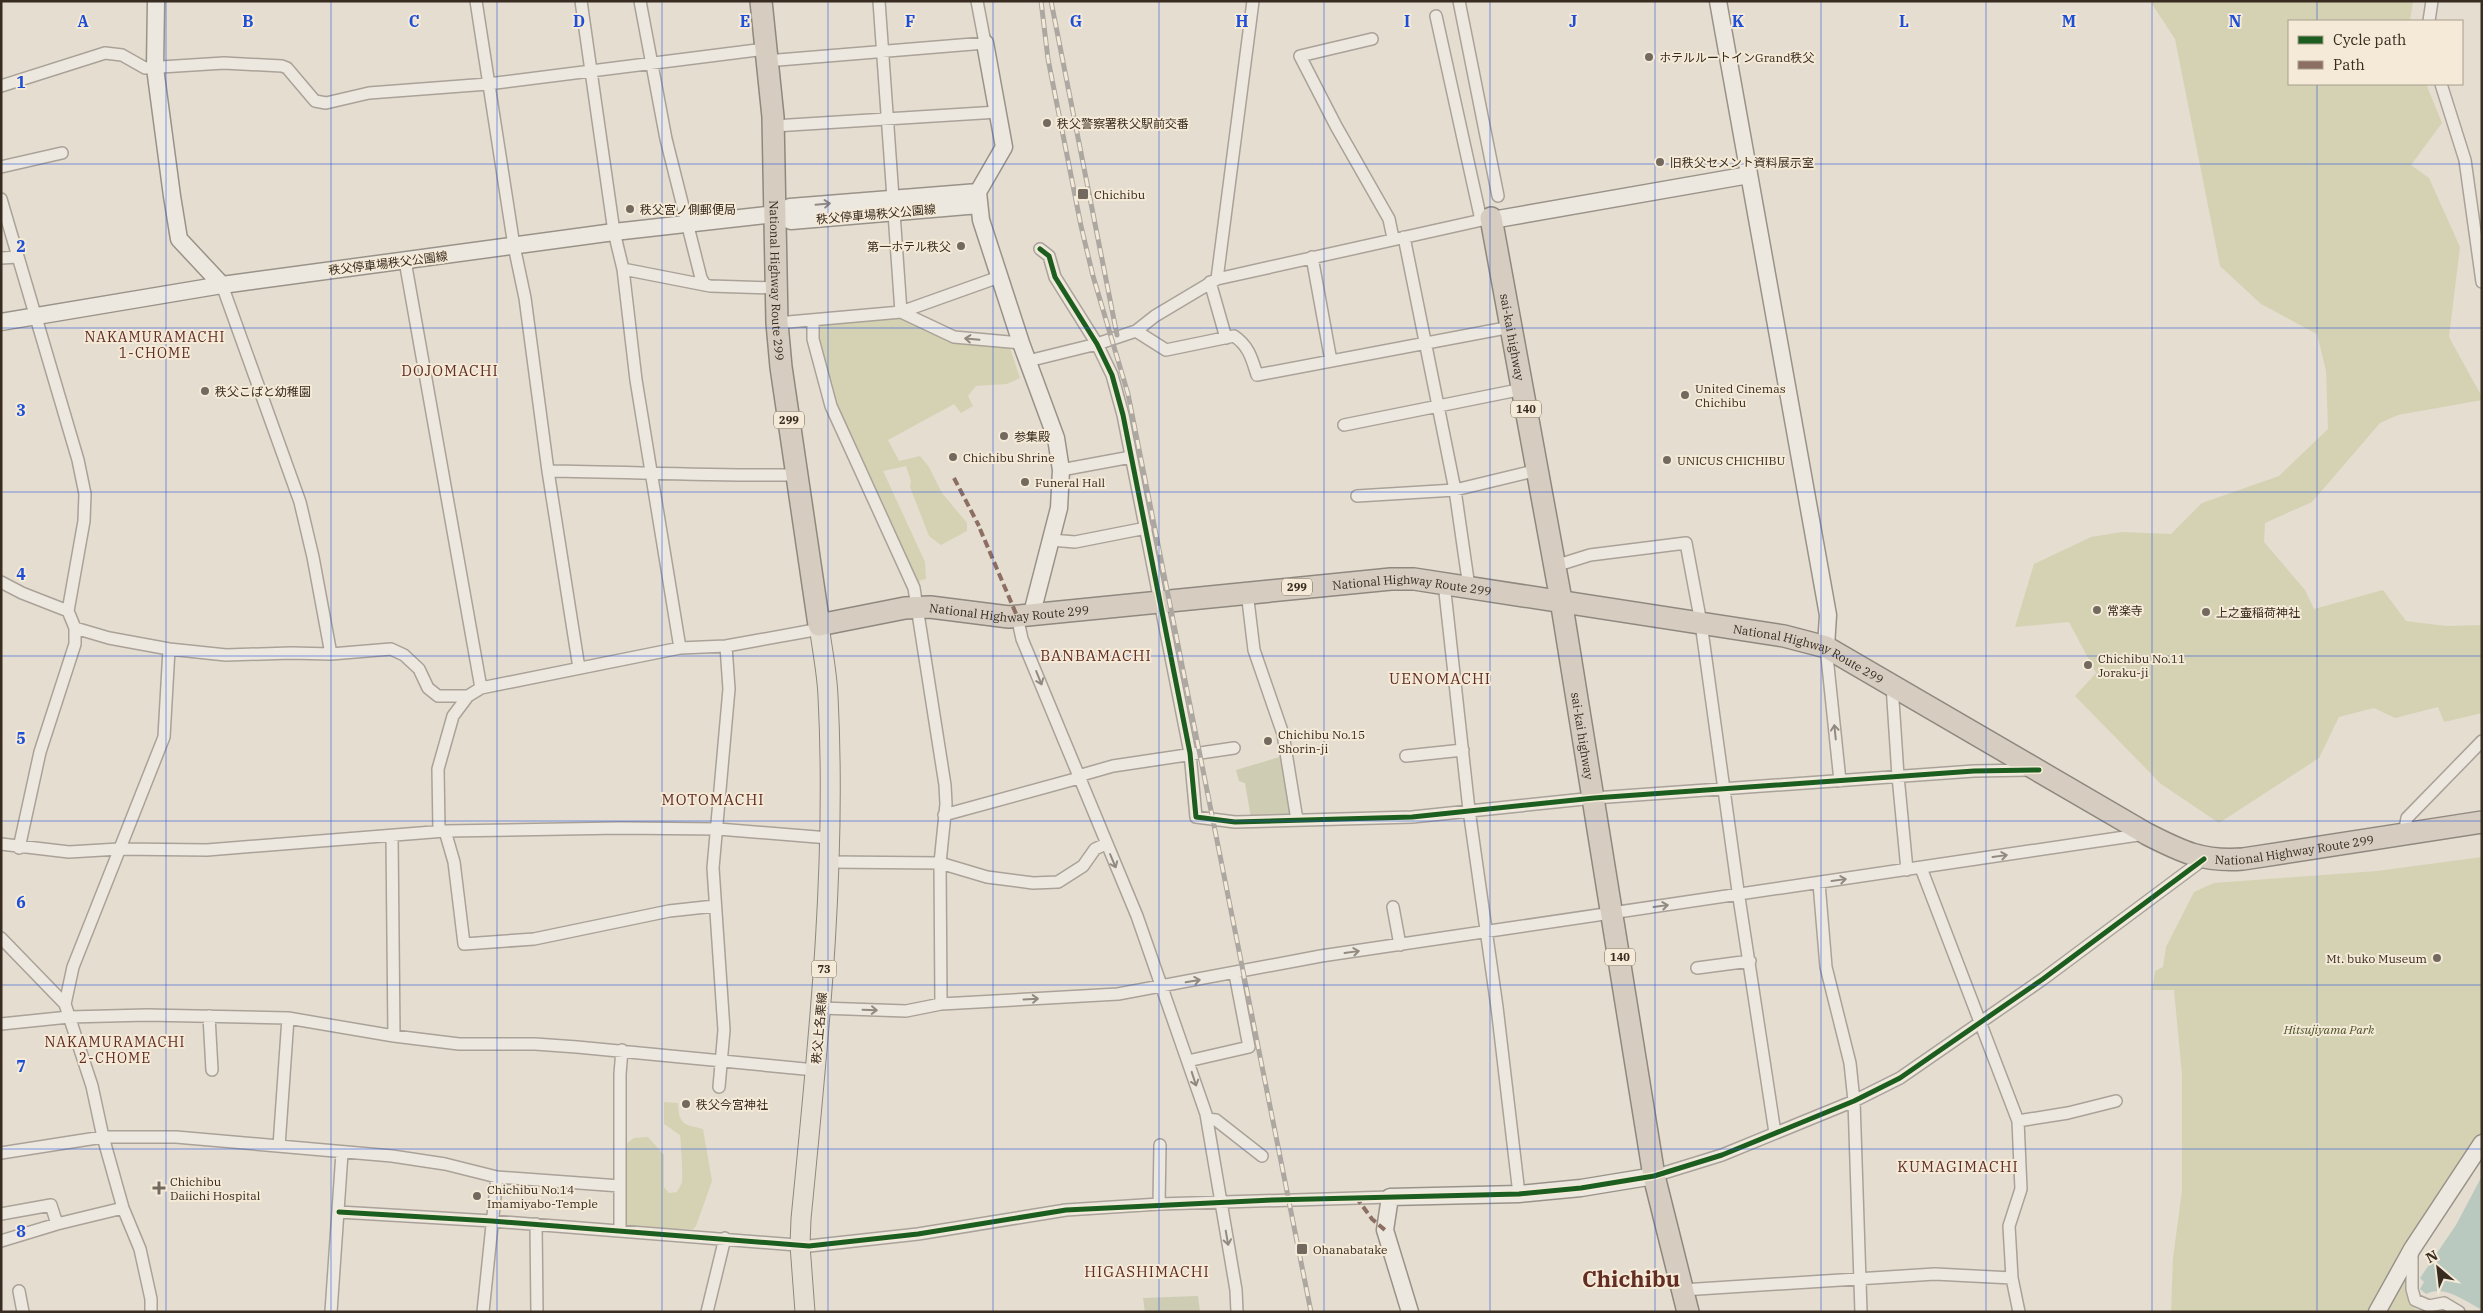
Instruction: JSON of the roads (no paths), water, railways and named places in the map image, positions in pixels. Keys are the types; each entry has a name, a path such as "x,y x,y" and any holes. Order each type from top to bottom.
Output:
{"highway":[{"name":"National Highway Route 299","path":"760,1 774,126 777,323 781,367 820,627 891,610 916,607 1025,615 1391,579 1444,583 1784,636 1826,647 2184,854 2223,860 2243,859 2482,822"},
{"name":"sai-kai highway","path":"1488,219 1512,327 1561,600 1654,1176 1688,1312"}],"main road":[{"name":"秩父上名栗線","path":"805,1312 800,1245 821,1008 829,838 828,695 820,627"}],"street":[{"path":"156,1 155,68 172,196 180,239 222,284 300,502 313,557 331,654"},
{"path":"476,1 514,246 525,298 548,471 580,668"},
{"path":"581,1 614,232 623,269 636,380 650,472 680,648"},
{"path":"640,1 666,139 701,278 705,285"},
{"path":"879,1 901,312"},
{"path":"977,1 1004,147 978,199 999,277 1056,438 1061,470 1059,508 1051,540 1025,615 1022,639 1137,916 1207,1119 1236,1290 1237,1312"},
{"path":"1226,338 1214,281 1253,1"},
{"path":"1459,1 1498,196"},
{"path":"1718,1 1828,615 1826,647 1840,781"},
{"path":"2429,20 2432,1"},
{"path":"1436,16 1488,219"},
{"path":"1372,39 1300,56 1336,126 1398,237 1425,342 1455,490 1469,587"},
{"path":"1,86 105,53 122,55 145,68 224,63 282,66 287,68 315,101 326,103 369,93 488,84 653,64 765,55 883,52 985,43"},
{"path":"2441,85 2465,160 2482,282"},
{"path":"774,126 888,117 998,112"},
{"path":"1,167 62,153"},
{"path":"1028,361 1097,344 1136,331 1155,316 1214,281 1398,237 1488,219 1749,175"},
{"path":"1,199 78,460 84,494 84,521 68,611 75,628 75,644 40,752 19,848"},
{"name":"秩父停車場秩父公園線","path":"1,322 222,284 614,232 776,214 790,207 894,205 978,199"},
{"path":"1040,250 1048,256 1054,277 1097,344 1114,383 1123,415 1190,754 1196,817 1236,822 1412,817 1594,798 1974,771 2039,770"},
{"path":"1,258 18,257"},
{"path":"1312,257 1331,361"},
{"path":"405,261 481,688"},
{"path":"623,269 705,285 776,288"},
{"path":"777,323 901,312 999,277"},
{"path":"901,312 954,337 1021,343"},
{"path":"813,320 813,339 831,406 911,580 945,785 940,863 941,1004"},
{"path":"1136,331 1166,350 1234,336 1242,341 1249,350 1257,375 1512,327"},
{"path":"1344,424 1523,389"},
{"path":"1061,470 1131,457"},
{"path":"1357,496 1455,490 1538,470"},
{"path":"548,471 650,472 712,476 798,475"},
{"path":"1051,540 1075,542 1146,528"},
{"path":"1555,566 1590,555 1686,543 1701,623 1775,1133"},
{"path":"1,582 22,593 68,611"},
{"path":"1444,583 1469,810 1487,932 1519,1194"},
{"path":"1247,592 1254,650 1283,734 1297,820"},
{"path":"715,906 669,910 534,939 464,944 454,862 442,831 438,769 453,716 468,696 481,688 680,648 726,646 820,627"},
{"path":"75,628 109,638 169,649 226,655 331,654 391,649 404,656 419,669 428,688 438,696 468,696"},
{"path":"720,1087 724,1030 714,868 730,689 726,646"},
{"path":"65,1004 73,967 164,737 169,649"},
{"path":"1892,685 1907,870"},
{"path":"2404,834 2407,818 2482,741"},
{"path":"944,815 1114,766 1234,748"},
{"path":"1406,756 1462,750"},
{"path":"1,844 19,848 70,852 119,849 207,850 442,831 620,828 718,829 829,838"},
{"path":"821,1008 906,1011 941,1004 1068,998 1162,987 1321,956 2147,834"},
{"path":"392,836 394,1036"},
{"path":"828,862 940,863 987,877 1033,883 1058,882 1083,866 1095,849 1106,844"},
{"path":"338,1212 536,1224 800,1245 872,1240 1066,1210 1159,1204 1356,1197 1519,1194 1581,1188 1654,1176 1718,1156 1854,1101 1900,1078 2043,979 2204,858"},
{"path":"1921,868 1982,1022 2018,1121 2021,1189 2009,1226 2012,1278 2018,1312"},
{"path":"1819,883 1826,968 1850,1062 1854,1101 1862,1312"},
{"path":"1393,907 1400,945"},
{"path":"1,938 65,1004 92,1086 103,1137 123,1208 140,1249 151,1300 151,1312"},
{"path":"1697,968 1750,961"},
{"path":"1188,1061 1249,1047 1234,974"},
{"path":"1,1024 69,1017 209,1016 288,1018 394,1036 459,1044 535,1044 622,1050 816,1070"},
{"path":"209,1016 212,1070"},
{"path":"279,1146 288,1018"},
{"path":"620,1231 622,1050"},
{"path":"2018,1121 2068,1113 2116,1100"},
{"path":"1207,1119 1216,1120 1262,1156"},
{"path":"1,1153 103,1137 176,1137 392,1156 445,1164 497,1177 620,1186"},
{"path":"2377,1312 2412,1249 2482,1143"},
{"path":"1159,1204 1160,1145"},
{"path":"332,1312 342,1153"},
{"path":"483,1312 497,1177"},
{"path":"1390,1197 1385,1230 1410,1312"},
{"path":"1,1214 51,1205 57,1224"},
{"path":"1,1241 57,1224 123,1208"},
{"path":"536,1224 536,1312"},
{"path":"707,1312 725,1238"},
{"path":"2412,1249 2412,1289 2415,1300 2428,1306 2444,1302 2459,1312"},
{"path":"1682,1290 1860,1277 1934,1274 2012,1278"},
{"path":"19,1291 23,1312"}],"railway":[{"path":"1041,1 1048,59 1081,226 1093,276 1128,394 1311,1312"},
{"path":"1051,1 1117,335"}],"place":[{"name":"ホテルルートインGrand秩父","path":"1649,57"},
{"name":"秩父警察署秩父駅前交番","path":"1047,123"},
{"name":"旧秩父セメント資料展示室","path":"1660,162"},
{"name":"Chichibu","path":"1083,194"},
{"name":"秩父宮ノ側郵便局","path":"630,209"},
{"name":"第一ホテル秩父","path":"961,246"},
{"name":"秩父こばと幼稚園","path":"205,391"},
{"name":"United Cinemas Chichibu","path":"1685,395"},
{"name":"参集殿","path":"1004,436"},
{"name":"Chichibu Shrine","path":"953,457"},
{"name":"UNICUS CHICHIBU","path":"1667,460"},
{"name":"Funeral Hall","path":"1025,482"},
{"name":"常楽寺","path":"2097,610"},
{"name":"上之壷稲荷神社","path":"2206,612"},
{"name":"Chichibu No.11 Joraku-ji","path":"2088,665"},
{"name":"Chichibu No.15 Shorin-ji","path":"1268,741"},
{"name":"Mt. buko Museum","path":"2437,958"},
{"name":"秩父今宮神社","path":"686,1104"},
{"name":"Chichibu Daiichi Hospital","path":"159,1188"},
{"name":"Chichibu No.14 Imamiyabo-Temple","path":"477,1196"},
{"name":"Ohanabatake","path":"1302,1249"}],"district":[{"name":"NAKAMURAMACHI 1-CHOME","path":"155,346"},
{"name":"DOJOMACHI","path":"450,370"},
{"name":"BANBAMACHI","path":"1096,655"},
{"name":"UENOMACHI","path":"1440,678"},
{"name":"MOTOMACHI","path":"713,799"},
{"name":"NAKAMURAMACHI 2-CHOME","path":"115,1050"},
{"name":"KUMAGIMACHI","path":"1958,1166"},
{"name":"HIGASHIMACHI","path":"1147,1271"},
{"name":"Chichibu","path":"1631,1278"}],"park label":[{"name":"Hitsujiyama Park","path":"2329,1029"}]}
